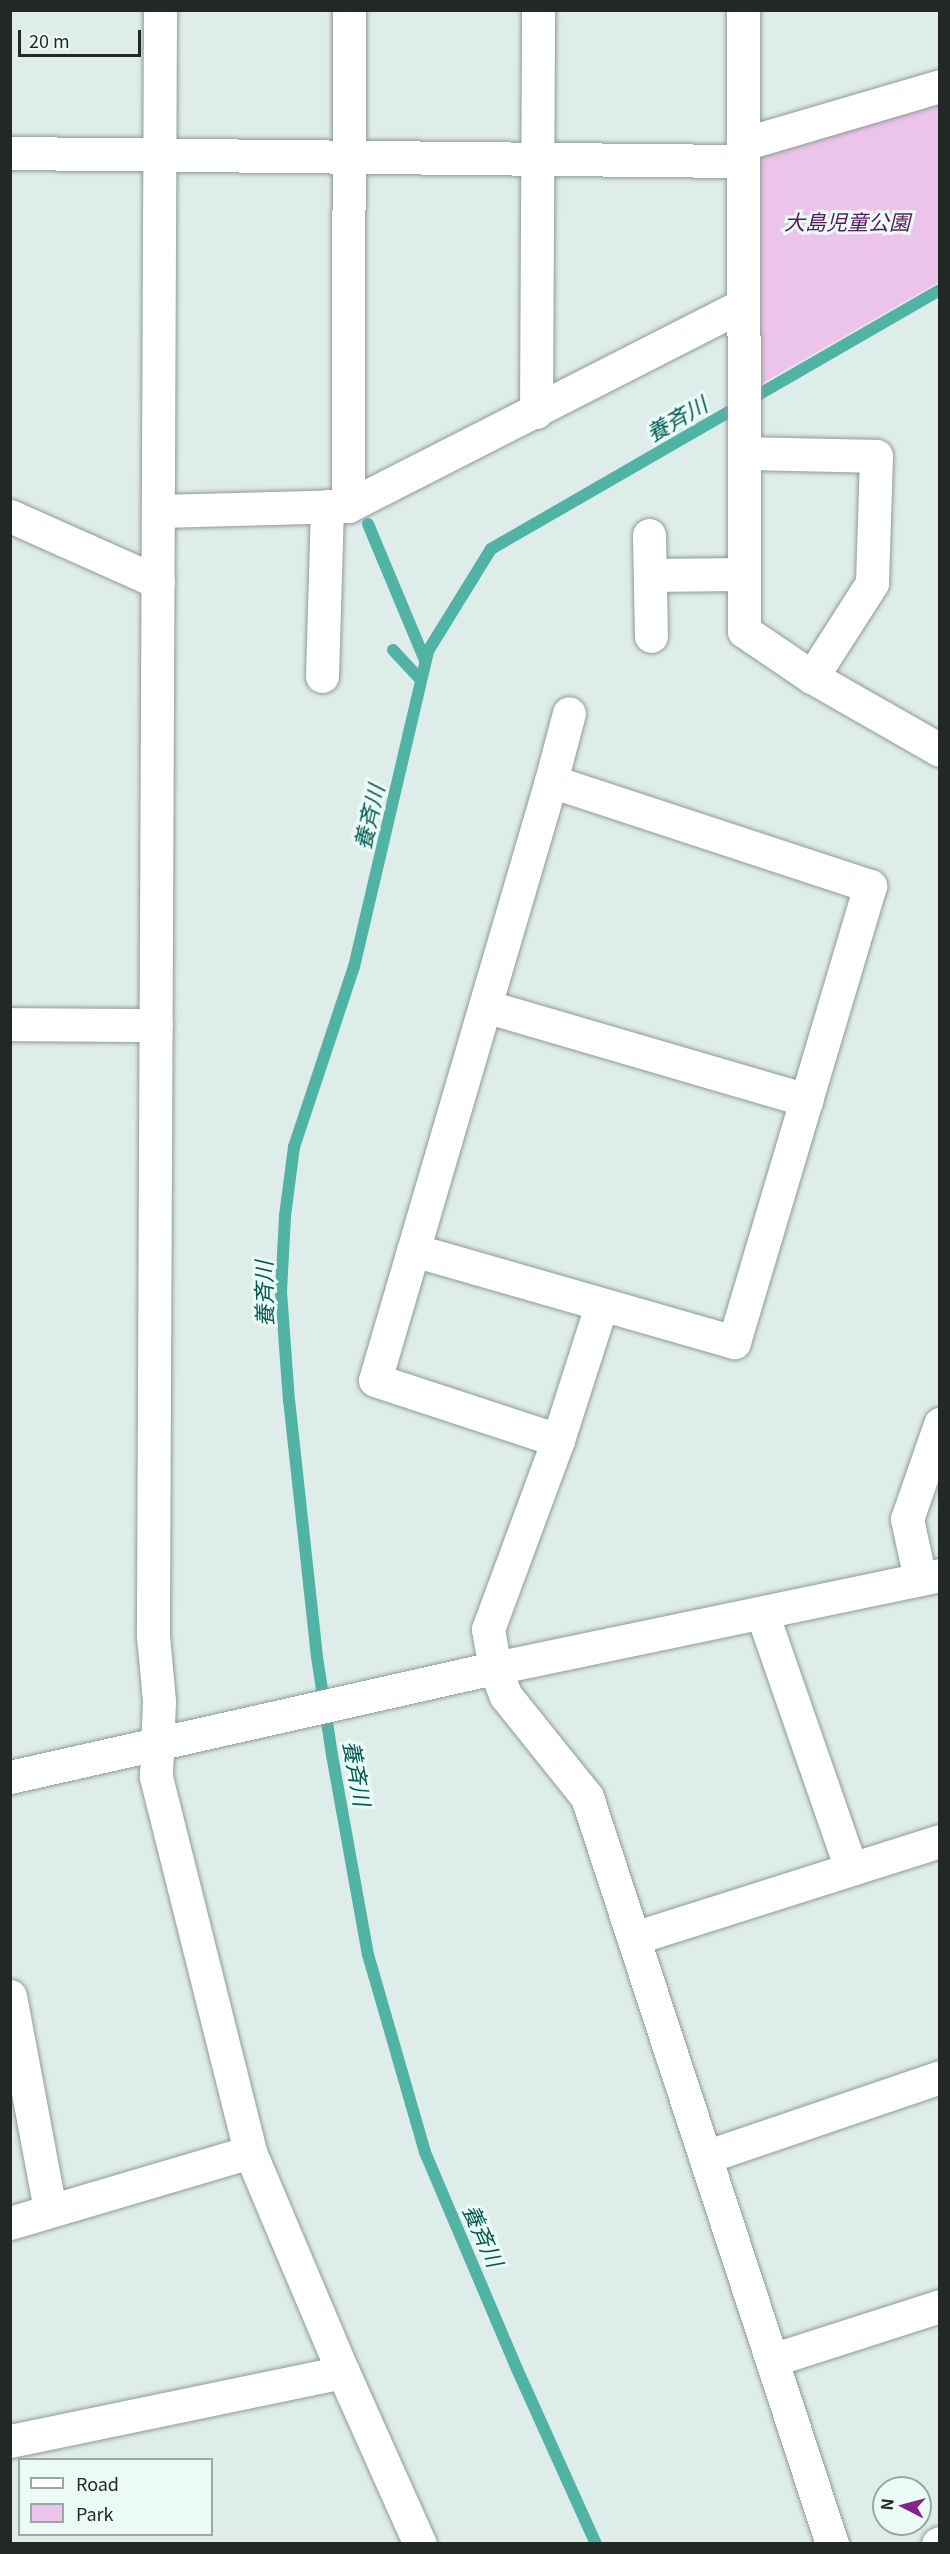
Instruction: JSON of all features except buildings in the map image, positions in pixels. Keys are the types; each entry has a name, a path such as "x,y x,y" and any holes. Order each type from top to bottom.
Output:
{"street":[{"path":"160,10 153,1636 159,1701 156,1778 250,2152 343,2372 420,2544"},
{"path":"322,676 337,506 349,157 349,10"},
{"path":"536,412 538,10"},
{"path":"743,10 744,631 812,677 939,750"},
{"path":"10,153 537,159 743,153 939,86"},
{"path":"158,511 337,506 536,412 743,305"},
{"path":"744,453 876,456 872,583 812,677"},
{"path":"10,516 158,582"},
{"path":"650,535 651,636"},
{"path":"650,575 743,574"},
{"path":"558,1440 375,1380 569,713"},
{"path":"413,1250 601,1306 734,1342 870,886 551,781"},
{"path":"485,1006 807,1100"},
{"path":"10,1024 156,1025"},
{"path":"601,1306 558,1440 488,1629 495,1668 506,1696 587,1797 832,2544"},
{"path":"10,1778 156,1743 495,1668 930,1577 907,1519 939,1424"},
{"path":"762,1613 851,1869"},
{"path":"634,1938 939,1841"},
{"path":"10,1996 50,2210"},
{"path":"705,2157 939,2077"},
{"path":"10,2223 250,2152"},
{"path":"772,2360 939,2306"},
{"path":"10,2441 343,2372"}],"green space":[{"name":"大島児童公園","path":"939,102 939,282 756,387 753,160 768,145"}],"waterway":[{"name":"養斉川","path":"596,2544 517,2369 425,2152 368,1955 317,1657 289,1401 281,1291 285,1216 294,1147 354,967 428,651 491,549 940,290"},
{"path":"368,524 425,660"},
{"path":"393,650 421,680"}]}
